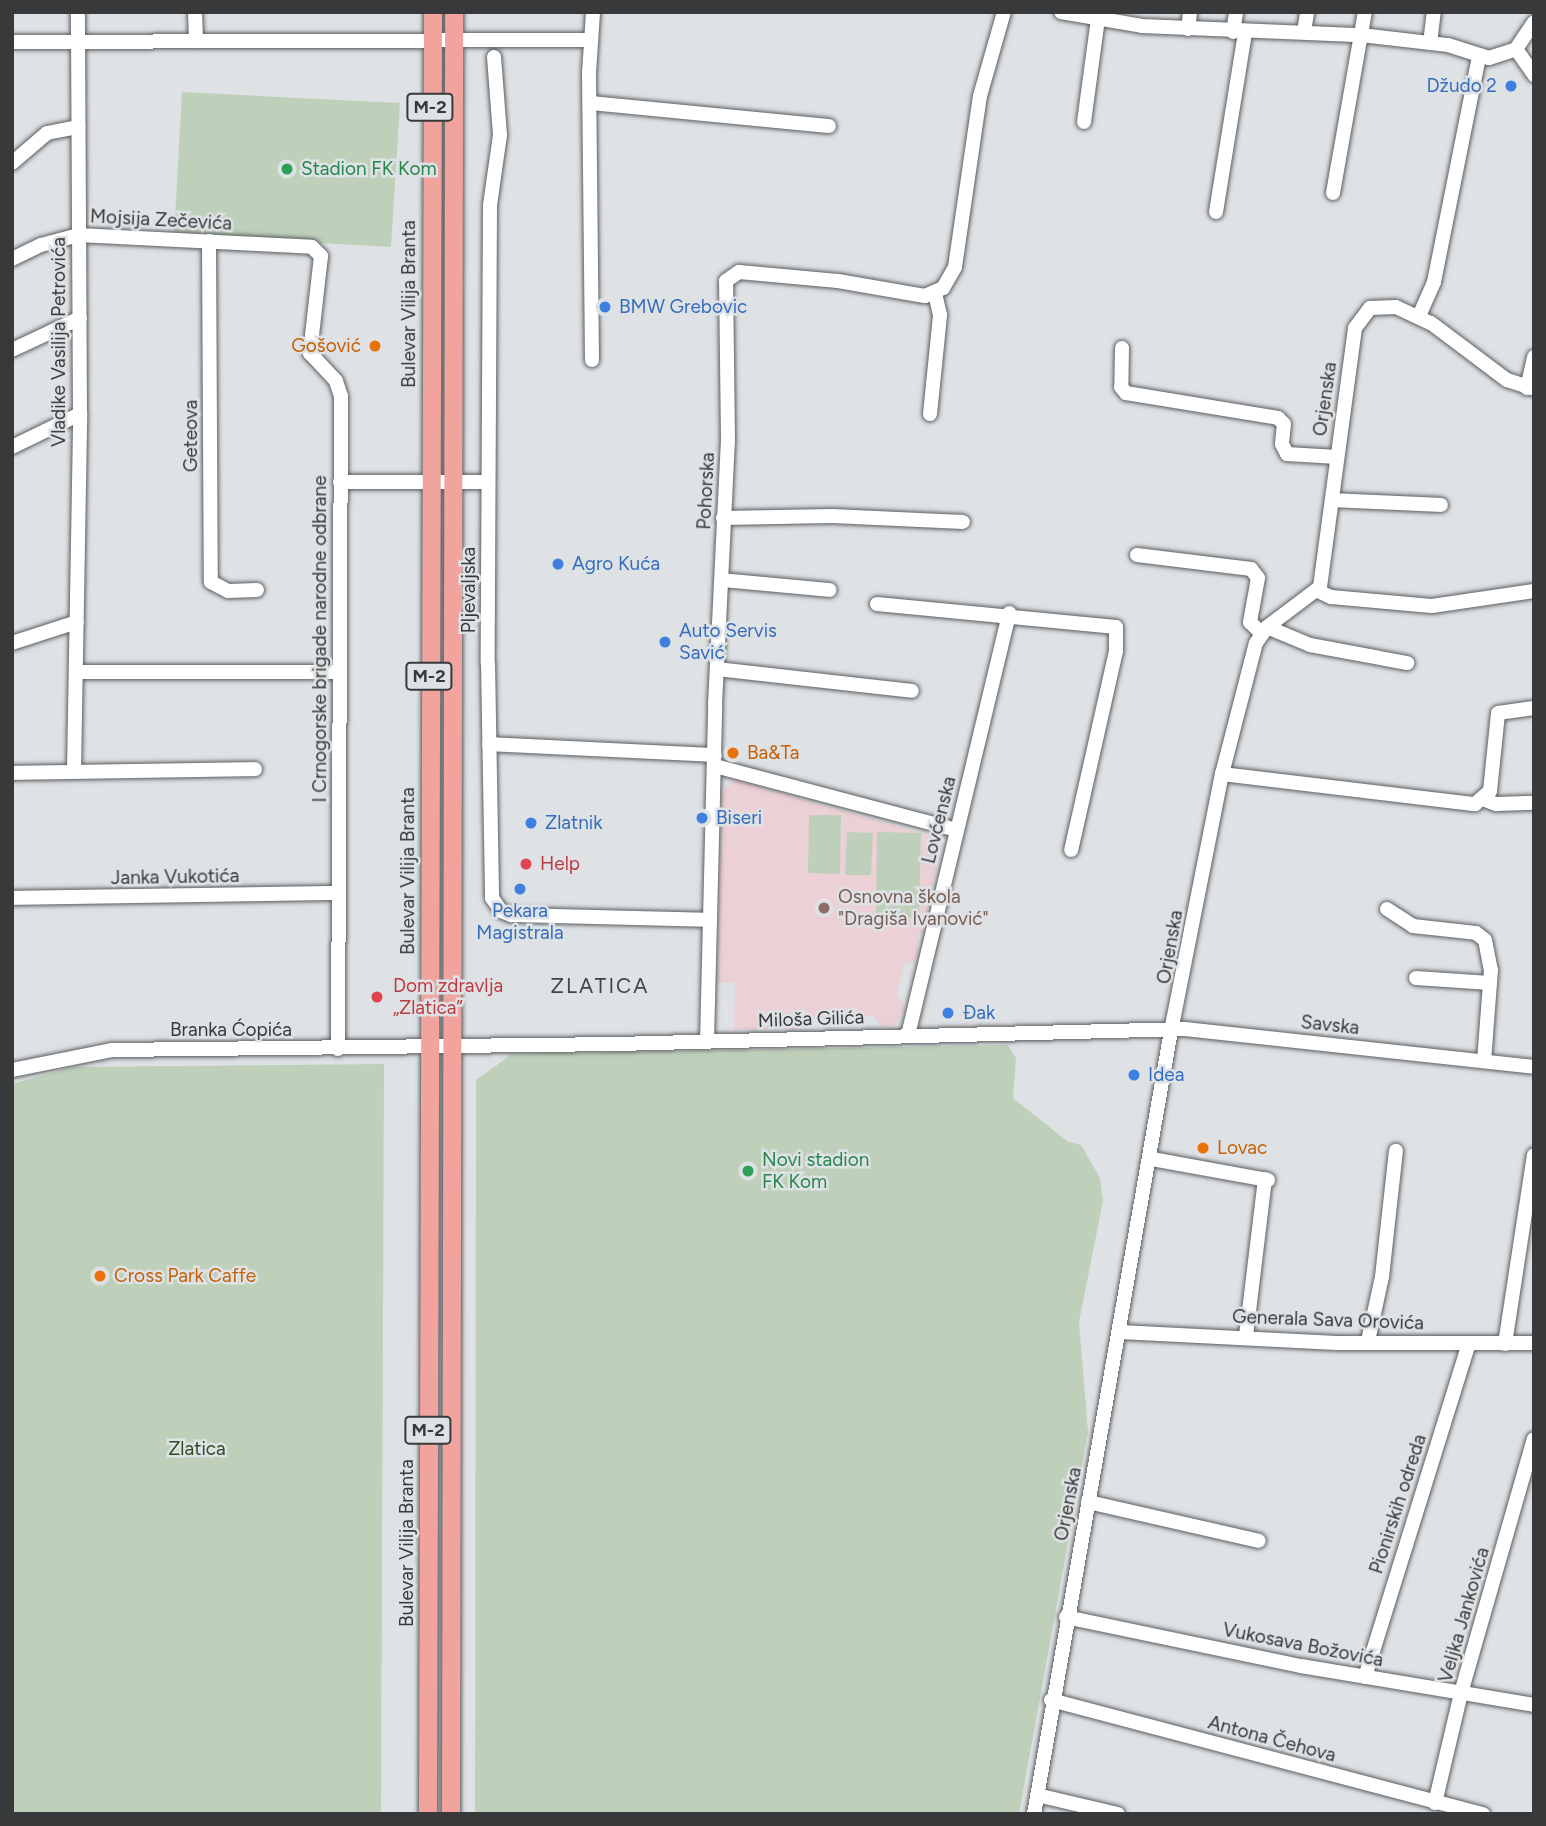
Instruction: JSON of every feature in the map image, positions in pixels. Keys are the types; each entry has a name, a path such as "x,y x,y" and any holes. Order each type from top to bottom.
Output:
{"main road":[{"name":"Bulevar Vilija Branta","path":"428,1814 429,482 433,12"},
{"name":"M-2","path":"451,1814 454,12"}],"street":[{"name":"Vladike Vasilija Petrovića","path":"74,771 80,414 78,12"},
{"path":"195,12 195,41"},
{"path":"592,360 590,103 593,12"},
{"path":"930,414 940,315 935,293 947,283 955,267 980,96 1004,12"},
{"path":"1061,12 1188,29 1361,35 1430,43 1479,57 1499,56 1516,48 1534,22"},
{"path":"1188,29 1190,12"},
{"path":"1216,212 1239,32 1236,12"},
{"path":"1304,32 1307,12"},
{"path":"1333,193 1365,12"},
{"path":"1430,43 1434,12"},
{"path":"1084,122 1109,18"},
{"path":"12,42 591,40"},
{"path":"1516,48 1534,75"},
{"name":"Pljevaljska","path":"495,57 500,135 490,205 488,482 492,889 500,911 511,915 709,920"},
{"path":"1419,316 1434,282 1479,57"},
{"path":"590,103 829,127"},
{"path":"12,163 47,133 78,127"},
{"name":"Mojsija Zečevića","path":"12,259 78,235 312,247"},
{"name":"Geteova","path":"209,241 211,582 228,591 257,590"},
{"name":"I Crnogorske brigade narodne odbrane","path":"312,247 323,264 310,353 340,389 338,1049"},
{"name":"Pohorska","path":"707,1042 717,669 728,442 725,284 729,275 787,275 925,296 935,293"},
{"name":"Orjenska","path":"1318,591 1357,321 1370,308 1383,304 1419,316 1507,380 1530,388"},
{"path":"12,350 80,318"},
{"path":"1122,348 1121,387 1126,393 1278,418 1284,424 1282,444 1287,454 1337,457"},
{"path":"1530,388 1534,357"},
{"path":"12,447 80,414"},
{"path":"340,482 488,482"},
{"path":"1332,500 1441,505"},
{"path":"723,518 831,516 963,522"},
{"path":"1136,555 1251,569 1258,578 1250,622 1264,630 1310,645 1407,663"},
{"path":"722,580 830,590"},
{"path":"1264,630 1318,591 1331,597 1432,606 1534,591"},
{"path":"877,604 1009,613 1111,624 1119,632 1071,850"},
{"name":"Lovćenska","path":"908,1035 1009,613"},
{"path":"12,643 77,622"},
{"name":"Orjenska","path":"1034,1814 1066,1617 1152,1159 1171,1031 1222,774 1248,666 1264,630"},
{"path":"717,669 912,691"},
{"path":"77,672 338,672"},
{"path":"1485,800 1492,784 1498,713 1534,708"},
{"path":"489,744 715,760 957,830"},
{"path":"12,773 255,769"},
{"path":"1222,774 1469,803 1485,800 1496,804 1534,803"},
{"name":"Janka Vukotića","path":"12,898 339,893"},
{"path":"1387,909 1413,926 1481,937 1490,951 1484,1061"},
{"path":"1416,978 1490,982"},
{"name":"Miloša Gilića","path":"451,1046 1171,1031"},
{"name":"Savska","path":"1171,1031 1534,1067"},
{"name":"Branka Ćopića","path":"12,1070 112,1050 451,1046"},
{"path":"1368,1341 1382,1277 1396,1151"},
{"path":"1505,1343 1534,1155"},
{"path":"1152,1159 1266,1179 1246,1336"},
{"name":"Generala Sava Orovića","path":"1120,1332 1469,1344 1534,1343"},
{"name":"Pionirskih odreda","path":"1365,1677 1469,1344"},
{"name":"Veljka Jankovića","path":"1435,1803 1461,1693 1534,1439"},
{"path":"1088,1502 1259,1541"},
{"name":"Vukosava Božovića","path":"1066,1617 1365,1677 1534,1705"},
{"name":"Antona Čehova","path":"1052,1700 1483,1814"},
{"path":"1037,1796 1118,1814"}],"shaded area":[{"name":"Osnovna škola \"Dragiša Ivanović\"","path":"735,780 942,839 923,934 918,934 918,956 914,962 904,964 897,993 905,1008 895,1025 882,1027 874,1016 807,1018 797,1029 734,1030 735,983 717,982 722,792"}],"green space":[{"name":"Stadion FK Kom","path":"182,92 400,103 391,247 174,235"},
{"path":"809,815 841,815 840,874 808,873"},
{"path":"847,832 873,833 871,875 845,875"},
{"path":"877,832 921,833 919,918 876,917"},
{"path":"1008,1045 1016,1058 1013,1098 1067,1141 1081,1145 1100,1178 1103,1201 1079,1322 1088,1432 1019,1814 475,1814 476,1080 512,1054"},
{"name":"Zlatica","path":"384,1064 381,1814 12,1814 12,1084 73,1067"}],"place":[{"name":"Džudo 2","path":"1511,86"},
{"name":"Stadion FK Kom","path":"287,169"},
{"name":"BMW Grebovic","path":"605,307"},
{"name":"Gošović","path":"375,346"},
{"name":"Agro Kuća","path":"558,564"},
{"name":"Auto Servis Savić","path":"665,642"},
{"name":"Ba&Ta","path":"733,753"},
{"name":"Biseri","path":"702,818"},
{"name":"Zlatnik","path":"531,823"},
{"name":"Help","path":"526,864"},
{"name":"Pekara Magistrala","path":"520,889"},
{"name":"Osnovna škola \"Dragiša Ivanović\"","path":"824,908"},
{"name":"Dom zdravlja „Zlatica”","path":"377,997"},
{"name":"Đak","path":"948,1013"},
{"name":"Idea","path":"1134,1075"},
{"name":"Lovac","path":"1203,1148"},
{"name":"Novi stadion FK Kom","path":"748,1171"},
{"name":"Cross Park Caffe","path":"100,1276"}],"district":[{"name":"ZLATICA","path":"600,986"}]}
